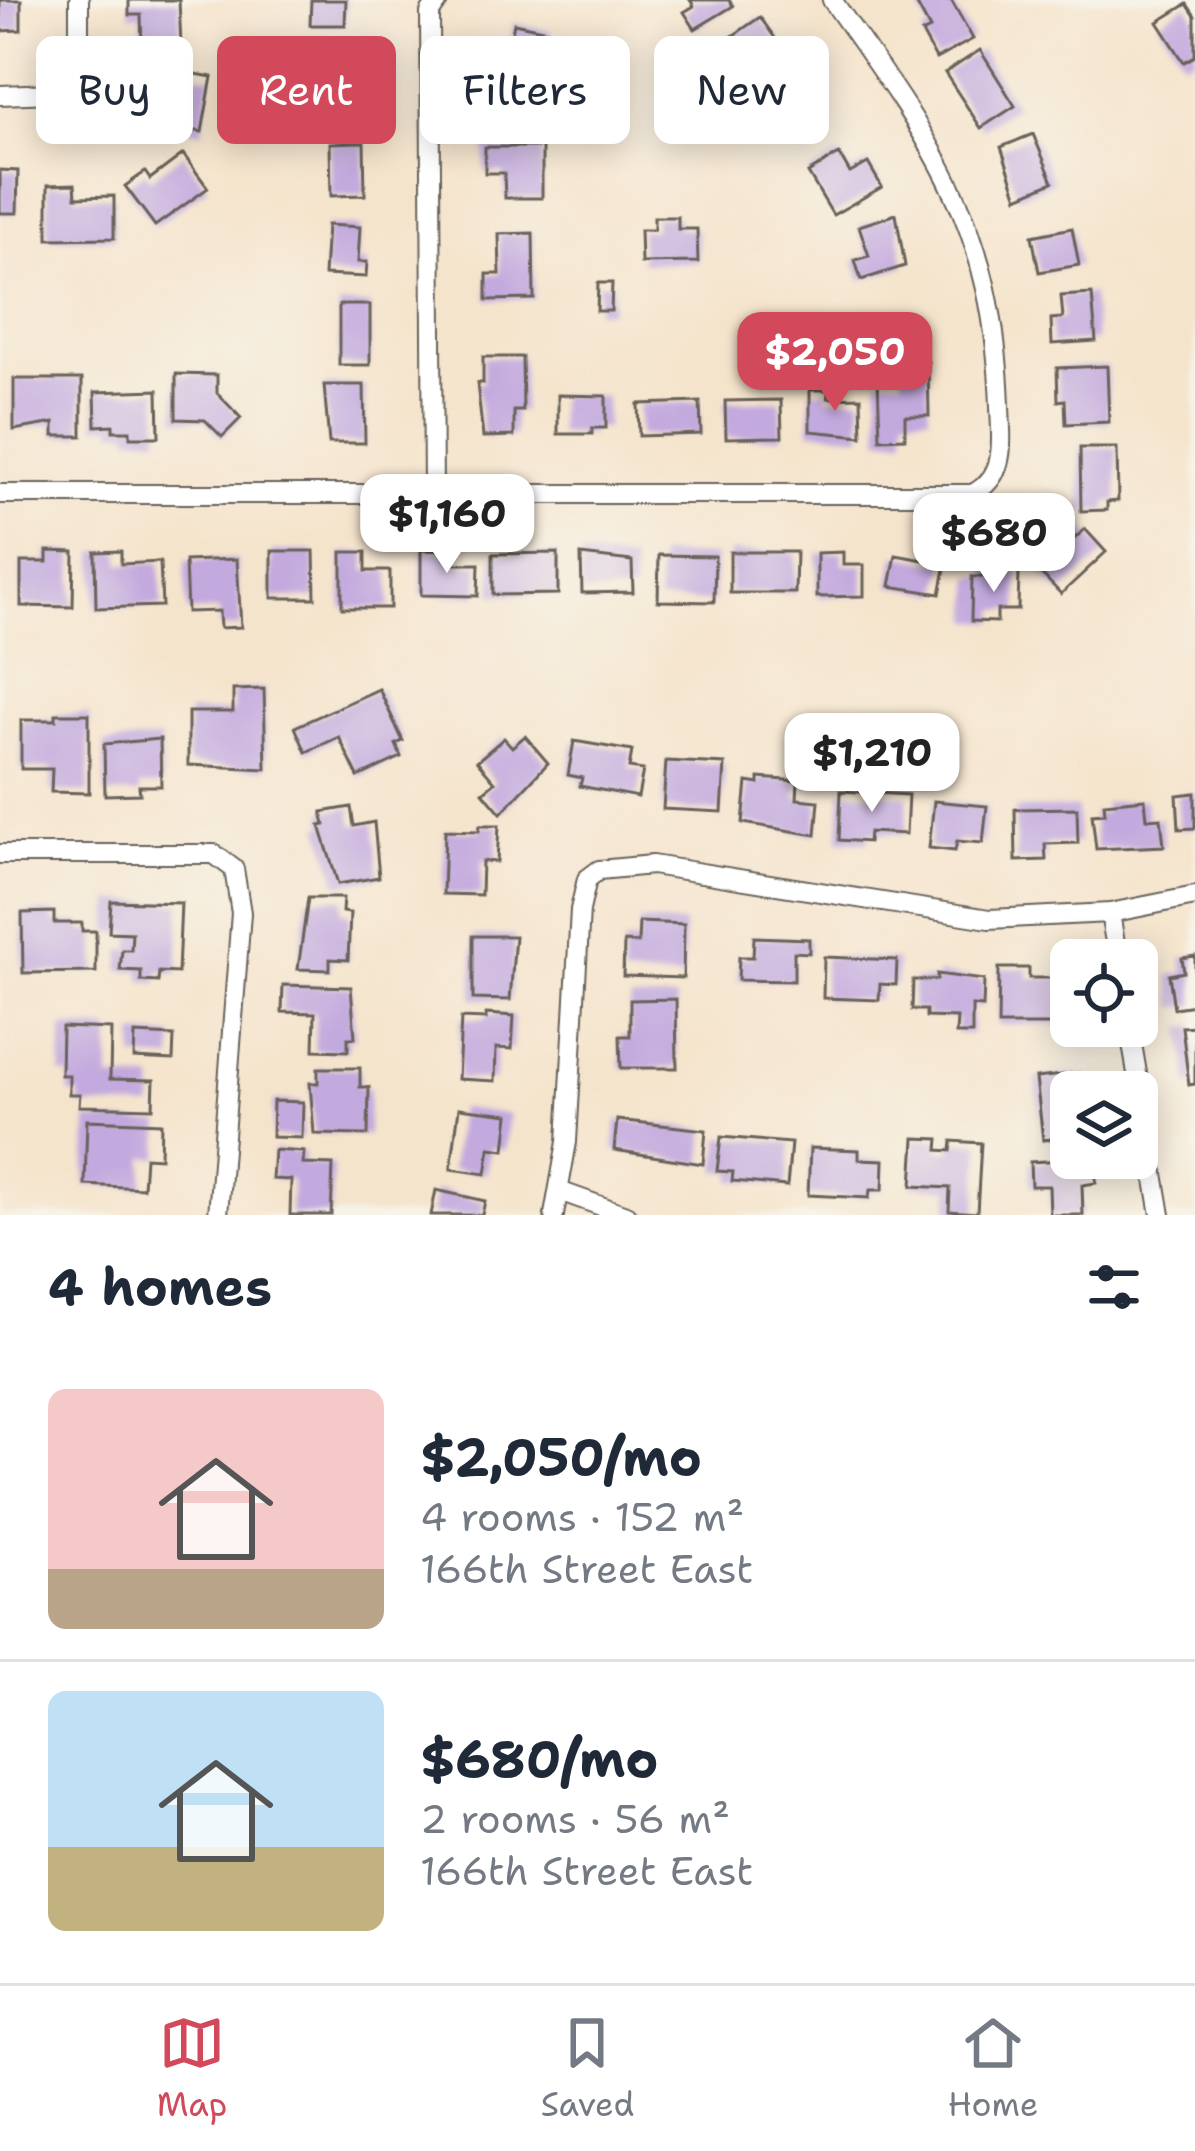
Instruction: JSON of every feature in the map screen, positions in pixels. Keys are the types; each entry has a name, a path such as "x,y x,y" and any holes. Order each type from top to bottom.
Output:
{"street":[{"path":"0,95 54,93 79,76 79,0"},
{"path":"0,494 972,494 993,478 1002,457 998,336 974,235 952,180 921,126 832,0"},
{"path":"433,493 434,7"},
{"path":"0,854 214,854 234,869 242,913 218,1215"},
{"path":"554,1215 562,1192 580,910 587,879 599,870 684,868 989,919 1110,913 1195,896"},
{"path":"1110,913 1114,939"},
{"path":"1133,1047 1161,1215"},
{"path":"562,1192 626,1215"}],"building":[{"path":"0,0 21,0 21,30 0,31"},
{"path":"129,0 179,0 181,36 142,36 141,15 129,15"},
{"path":"311,0 346,0 345,25 310,25"},
{"path":"690,0 729,0 733,6 695,29 684,12 694,6"},
{"path":"926,0 951,0 973,39 936,59 922,33 930,29 917,5"},
{"path":"1187,4 1195,16 1195,56 1184,62 1158,22"},
{"path":"760,17 774,36 732,36"},
{"path":"514,23 551,31 550,36 511,36"},
{"path":"980,50 1015,106 981,128 945,73"},
{"path":"193,74 212,77 202,132 193,130"},
{"path":"1033,134 1053,182 1018,197 1001,147"},
{"path":"330,144 364,144 365,195 331,196"},
{"path":"485,147 542,147 542,198 505,198 504,173 485,173"},
{"path":"183,154 208,188 155,226 125,186 145,172 150,179"},
{"path":"839,154 850,173 868,163 882,187 833,215 808,173"},
{"path":"0,170 18,171 17,213 0,213"},
{"path":"75,184 76,197 114,196 114,238 48,239 48,185"},
{"path":"896,214 905,266 861,280 855,260 869,256 859,226"},
{"path":"654,217 678,217 678,229 697,229 698,262 641,263 640,230 654,230"},
{"path":"327,225 360,227 358,262 367,262 366,277 324,275"},
{"path":"1072,228 1079,265 1039,272 1032,236"},
{"path":"533,233 534,299 487,300 487,274 500,274 499,234"},
{"path":"598,283 612,283 611,311 597,311"},
{"path":"1092,294 1096,341 1052,344 1051,319 1063,318 1061,296"},
{"path":"339,305 370,305 370,365 339,365"},
{"path":"766,322 796,323 795,351 765,350"},
{"path":"483,357 522,357 523,411 514,411 514,436 483,437 477,383 483,383"},
{"path":"928,362 929,416 905,416 905,438 880,439 878,379 902,379 901,363"},
{"path":"1107,366 1109,422 1066,424 1065,400 1058,401 1057,368"},
{"path":"176,374 217,375 217,393 241,418 222,437 205,420 176,419"},
{"path":"14,379 82,379 82,436 54,436 54,423 14,430"},
{"path":"324,385 364,385 365,443 329,443"},
{"path":"158,390 159,437 130,437 130,431 113,431 113,425 96,426 95,392"},
{"path":"810,390 828,390 828,398 861,397 862,436 810,431"},
{"path":"558,395 606,396 606,428 592,428 592,434 558,434"},
{"path":"781,400 782,437 726,438 725,401"},
{"path":"700,402 701,434 639,436 638,404"},
{"path":"1080,448 1117,448 1118,501 1107,502 1107,510 1081,511"},
{"path":"1085,529 1106,552 1061,594 1039,571"},
{"path":"421,550 452,551 451,564 479,564 478,596 421,595"},
{"path":"47,551 74,552 73,607 21,606 21,562 47,562"},
{"path":"121,551 121,564 160,562 162,606 96,608 95,552"},
{"path":"272,551 314,551 315,598 272,598"},
{"path":"342,552 366,552 366,571 390,571 390,608 342,608"},
{"path":"730,552 796,552 795,593 730,593"},
{"path":"843,552 843,565 864,565 864,596 817,597 817,553"},
{"path":"558,553 558,594 493,595 493,554"},
{"path":"581,555 632,561 633,592 582,593"},
{"path":"659,555 715,556 714,602 658,601"},
{"path":"896,555 946,564 940,594 890,586"},
{"path":"237,559 241,627 220,628 219,611 187,612 185,561"},
{"path":"986,570 1019,571 1018,610 997,610 997,622 971,621 972,577 986,577"},
{"path":"264,689 266,769 188,765 188,712 233,712 233,690"},
{"path":"379,689 403,741 396,744 401,757 358,777 339,737 306,752 295,727"},
{"path":"56,714 89,714 89,793 51,792 52,769 21,769 21,720 56,720"},
{"path":"525,736 548,763 501,813 483,792 495,782 477,761 504,738 512,747"},
{"path":"160,739 161,786 139,786 140,794 105,795 104,744"},
{"path":"574,741 632,751 629,768 643,770 638,797 580,786 582,778 568,775"},
{"path":"666,761 725,764 722,812 663,809"},
{"path":"759,778 798,781 797,799 819,801 816,835 743,823 747,782 759,784"},
{"path":"841,791 908,795 906,834 869,832 868,842 839,840"},
{"path":"1195,793 1195,828 1179,829 1177,795"},
{"path":"1145,799 1147,819 1161,818 1164,846 1096,849 1092,814 1105,813 1104,803"},
{"path":"934,801 987,806 983,843 957,841 955,851 929,848"},
{"path":"351,807 354,826 374,822 379,877 338,884 320,826 325,825 322,812"},
{"path":"1077,808 1078,843 1045,844 1046,860 1016,861 1015,809"},
{"path":"480,825 499,825 497,862 482,861 481,895 443,894 445,830 479,831"},
{"path":"308,898 343,898 342,912 350,913 348,960 330,959 330,970 298,969"},
{"path":"111,901 181,903 178,973 159,972 158,982 141,981 141,971 120,970 122,950 131,950 132,933 109,932"},
{"path":"54,912 54,923 82,923 82,931 96,931 96,972 23,973 22,913"},
{"path":"639,922 684,924 683,978 623,976 624,942 638,943"},
{"path":"473,936 515,936 510,1000 473,999"},
{"path":"754,937 809,939 809,953 794,952 794,981 738,980 739,957 753,957"},
{"path":"1195,956 1195,1005 1174,1008 1169,975 1184,972 1182,958"},
{"path":"824,957 897,960 896,985 880,984 879,1000 823,998"},
{"path":"999,968 1029,968 1029,978 1050,978 1050,1025 998,1025"},
{"path":"937,974 984,980 983,1007 972,1006 972,1034 956,1034 957,1018 926,1017 926,1010 912,1010 913,980 937,980"},
{"path":"283,985 351,987 355,1038 348,1038 348,1051 314,1050 315,1013 282,1012"},
{"path":"676,999 677,1068 621,1068 620,1036 630,1036 630,1000"},
{"path":"486,1014 514,1016 512,1049 496,1048 495,1081 458,1079 461,1018 486,1019"},
{"path":"1195,1026 1195,1084 1189,1085 1182,1027"},
{"path":"62,1027 111,1029 110,1079 154,1080 153,1108 79,1106 80,1094 69,1094 69,1075 61,1075"},
{"path":"135,1034 174,1036 173,1060 134,1058"},
{"path":"318,1068 360,1068 360,1087 369,1087 368,1135 314,1134 310,1083 318,1083"},
{"path":"1050,1076 1050,1139 1043,1140 1036,1078"},
{"path":"273,1101 303,1102 302,1138 272,1137"},
{"path":"459,1108 509,1114 505,1150 490,1148 486,1174 451,1169"},
{"path":"87,1120 161,1123 160,1158 145,1157 143,1188 85,1185"},
{"path":"617,1120 706,1130 703,1164 614,1150"},
{"path":"721,1137 791,1143 787,1186 732,1181 733,1172 717,1171"},
{"path":"915,1138 939,1139 938,1150 951,1151 952,1141 981,1143 977,1213 949,1211 950,1188 912,1186"},
{"path":"810,1148 859,1150 859,1159 884,1160 883,1190 870,1190 869,1198 808,1195"},
{"path":"274,1150 304,1152 303,1164 333,1165 331,1215 290,1215 291,1180 272,1179"},
{"path":"1050,1161 1050,1179 1096,1179 1096,1183 1082,1185 1083,1215 1050,1215 1049,1186 1031,1186 1030,1162"},
{"path":"436,1190 485,1201 482,1215 431,1215"}]}
